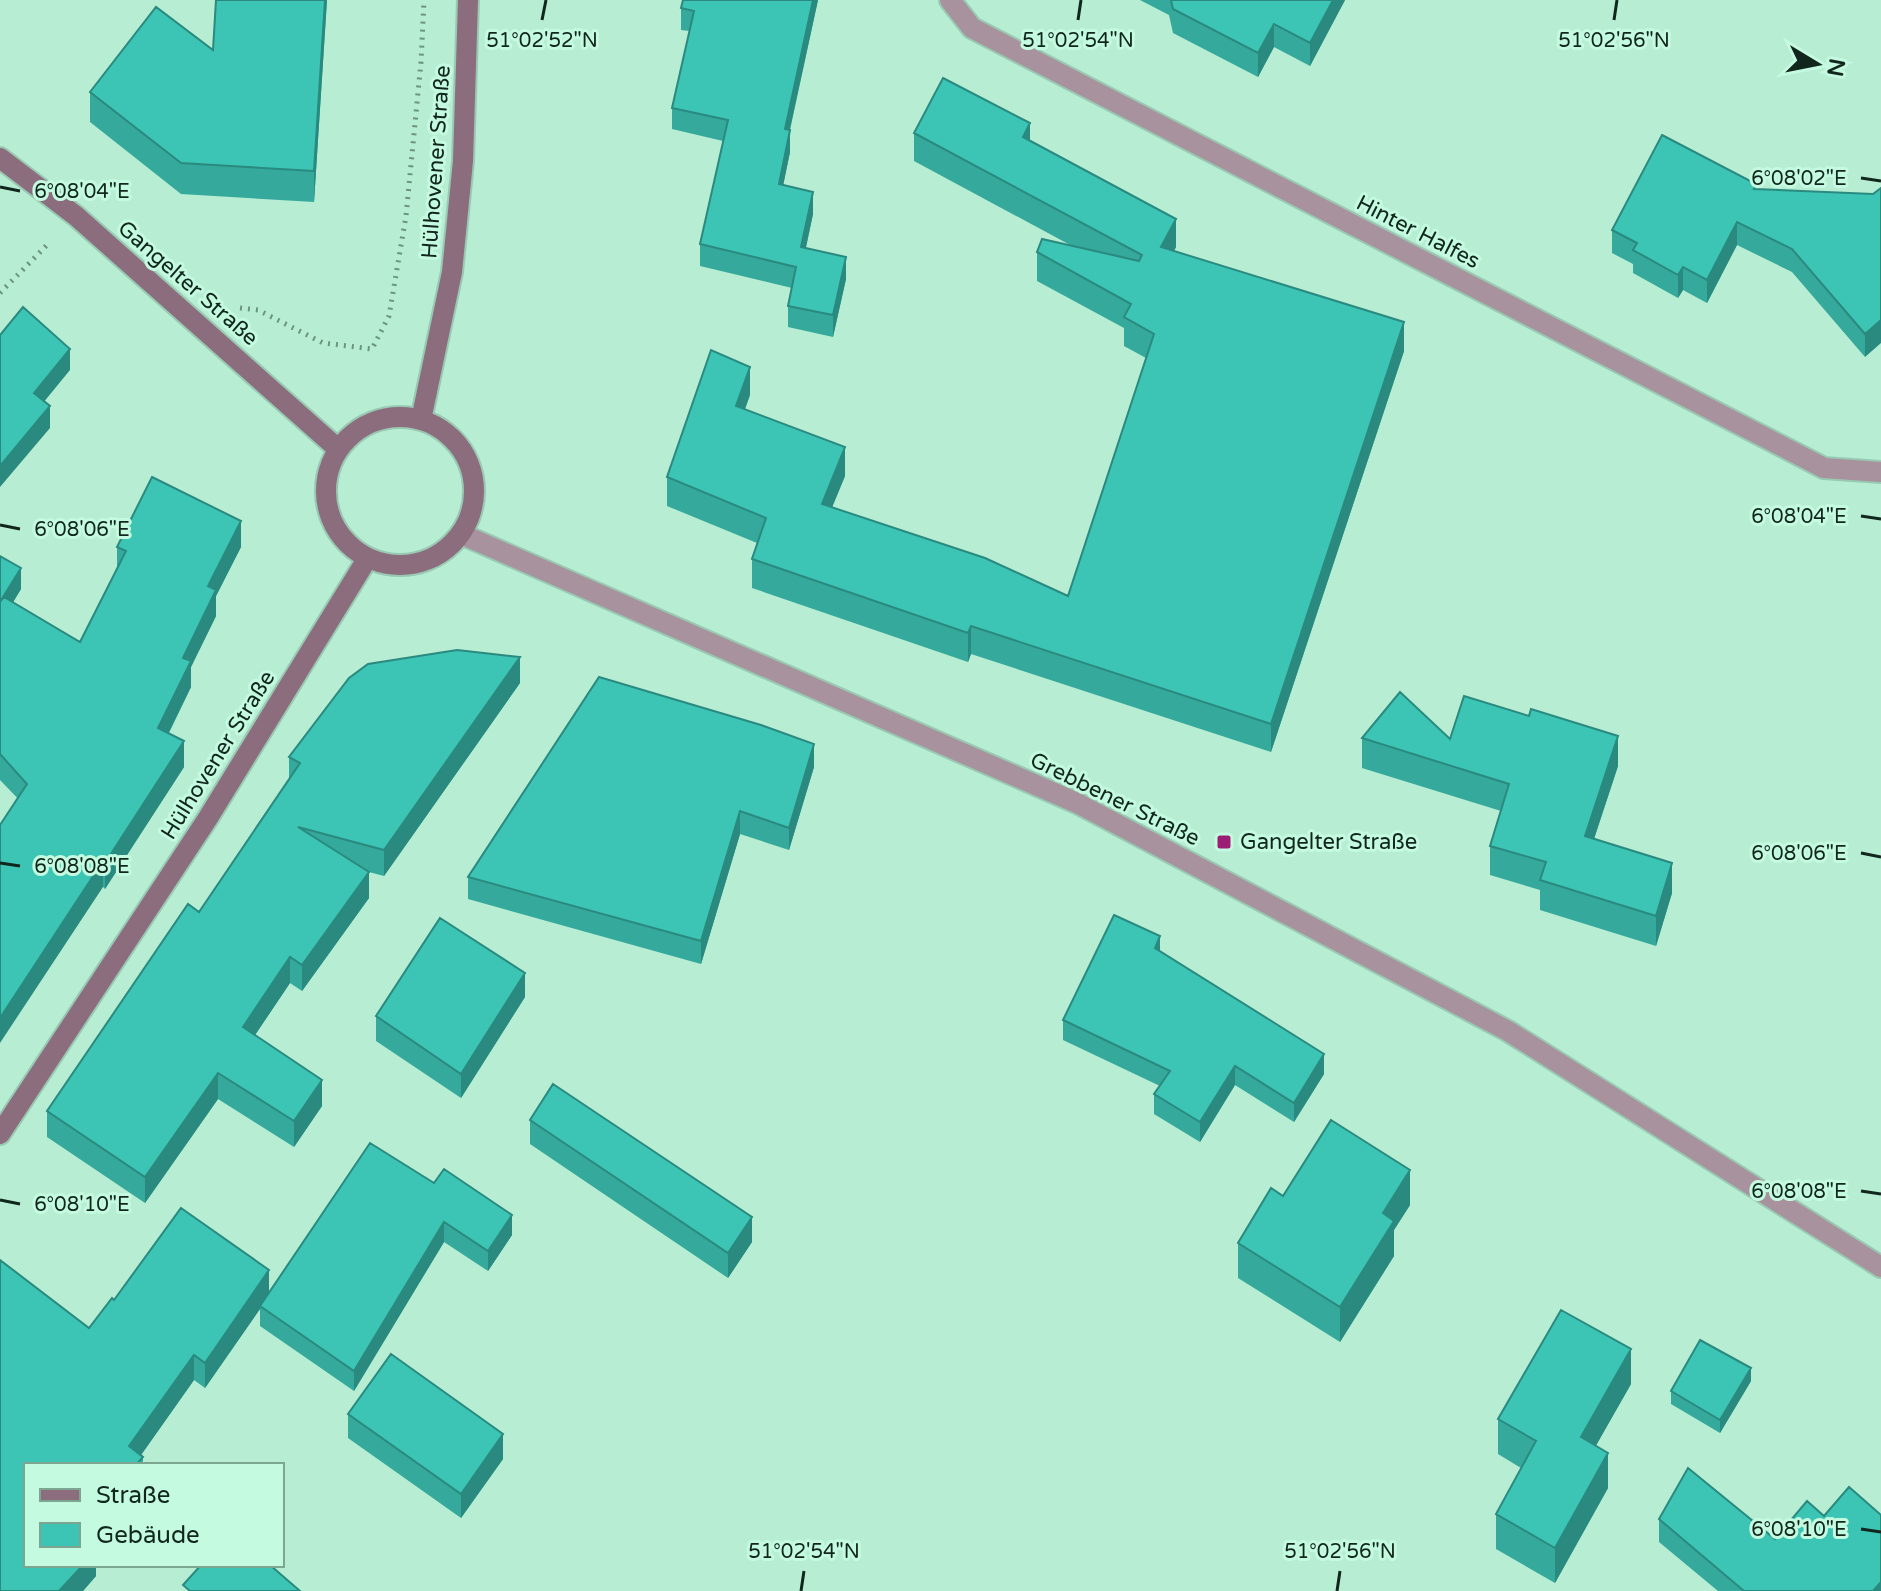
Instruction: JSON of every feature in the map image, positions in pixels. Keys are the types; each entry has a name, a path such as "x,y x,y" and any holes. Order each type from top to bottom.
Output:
{"main road":[{"name":"Hülhovener Straße","path":"421,420 452,272 463,161 468,0"},
{"name":"Gangelter Straße","path":"0,158 76,216 338,449"},
{"path":"398,417 421,420 442,430 459,446 470,466 474,490 471,513 461,534 443,553 419,564 392,566 367,559 350,547 328,511 326,489 329,469 338,449 354,432 375,421 398,417"},
{"name":"Hülhovener Straße","path":"0,1134 208,818 367,559"}],"street":[{"name":"Hinter Halfes","path":"950,0 972,28 1810,461 1824,468 1881,472"},
{"name":"Grebbener Straße","path":"461,534 1077,803 1508,1031 1881,1267"}],"path":[{"path":"174,302 258,310 323,343 372,349 389,316 406,216 424,0"},
{"path":"0,293 76,216"}],"building":[{"path":"216,0 325,0 314,171 181,163 90,92 156,7 213,50"},
{"path":"683,0 813,0 785,129 790,130 779,184 813,192 801,247 846,257 833,315 788,306 796,267 700,244 728,120 672,108 694,11 681,8"},
{"path":"1171,0 1333,0 1310,43 1274,24 1258,53 1173,9"},
{"path":"943,78 1030,123 1023,137 1176,219 1161,247 1404,322 1271,724 971,626 968,633 752,559 766,518 667,477 711,350 750,367 736,406 845,447 822,504 985,558 1068,596 1154,334 1124,317 1131,304 1037,252 1042,239 1139,261 1142,255 914,133"},
{"path":"1662,135 1756,184 1754,189 1873,194 1881,188 1881,320 1865,334 1792,249 1737,222 1707,280 1683,267 1678,275 1633,250 1637,243 1612,230"},
{"path":"23,307 70,349 34,393 50,406 0,466 0,335"},
{"path":"152,477 241,521 208,586 216,590 183,658 191,661 158,728 184,741 0,1018 0,825 27,784 0,754 0,602 4,597 80,642 126,551 117,547"},
{"path":"0,556 21,568 0,602"},
{"path":"457,650 520,657 384,850 298,827 369,872 302,965 290,957 243,1027 322,1080 294,1121 218,1073 145,1177 47,1111 188,904 199,912 300,763 289,757 349,678 368,664"},
{"path":"599,677 814,744 789,828 740,811 701,941 468,877"},
{"path":"1400,692 1450,739 1464,696 1529,716 1531,709 1618,736 1585,836 1672,863 1656,916 1540,880 1546,862 1490,846 1509,784 1362,738"},
{"path":"1114,915 1160,936 1155,948 1324,1054 1294,1103 1235,1066 1200,1122 1154,1094 1170,1071 1063,1020"},
{"path":"440,918 525,973 461,1074 376,1016"},
{"path":"553,1084 752,1217 728,1253 530,1120"},
{"path":"1331,1120 1410,1170 1383,1213 1394,1221 1340,1307 1238,1243 1271,1188 1283,1196"},
{"path":"370,1143 434,1183 444,1169 512,1215 488,1251 444,1222 354,1371 260,1306"},
{"path":"181,1208 269,1270 205,1363 194,1355 129,1446 143,1457 138,1463 24,1463 24,1567 81,1567 59,1591 0,1591 0,1260 89,1328 112,1298 114,1300"},
{"path":"1561,1310 1631,1349 1581,1437 1608,1453 1555,1548 1496,1514 1536,1441 1498,1419"},
{"path":"1700,1340 1751,1368 1720,1420 1671,1391"},
{"path":"391,1354 503,1434 461,1494 348,1414"},
{"path":"1688,1468 1775,1539 1807,1501 1824,1516 1849,1487 1881,1515 1881,1582 1873,1591 1744,1591 1659,1519"},
{"path":"199,1567 272,1567 300,1591 190,1591 183,1585"}],"place":[{"name":"Gangelter Straße","path":"1224,842"}]}
